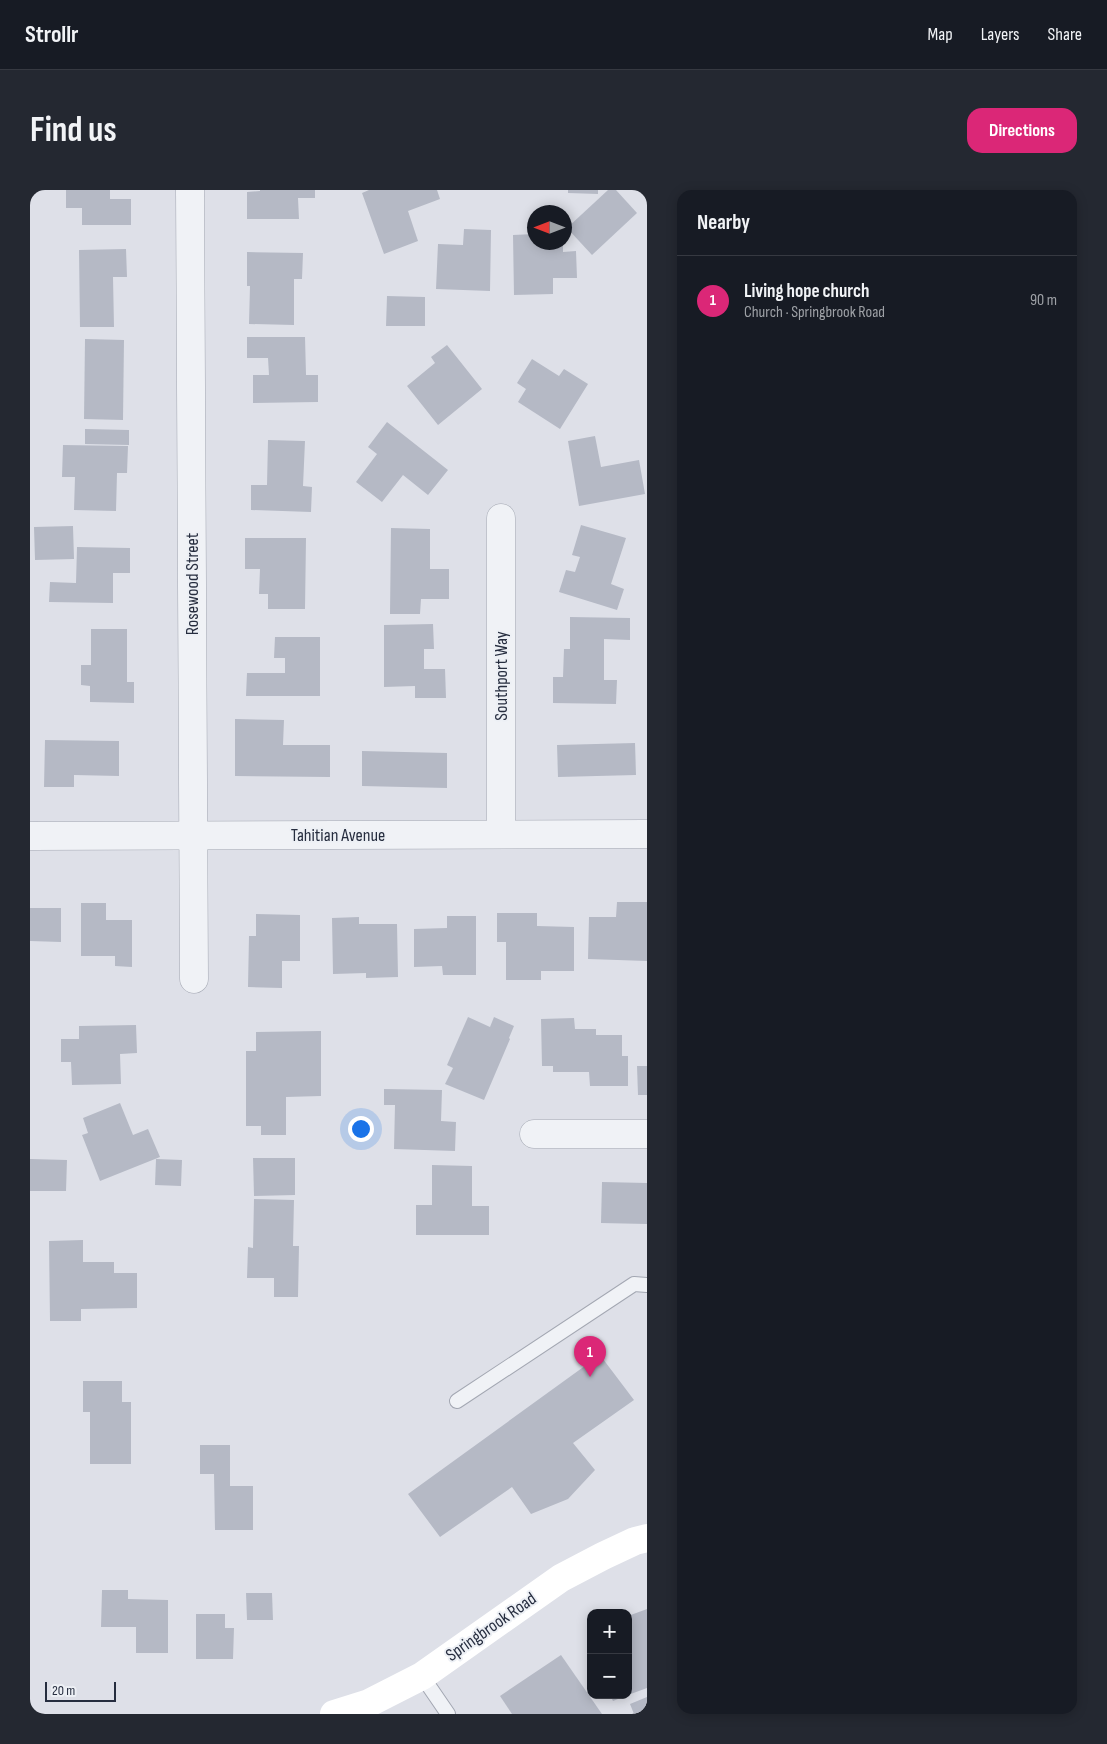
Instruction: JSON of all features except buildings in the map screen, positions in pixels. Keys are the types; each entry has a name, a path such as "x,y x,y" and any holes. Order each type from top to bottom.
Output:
{"street":[{"name":"Rosewood Street","path":"190,190 194,979"},
{"name":"Southport Way","path":"501,518 501,834"},
{"name":"Tahitian Avenue","path":"30,836 647,834"},
{"path":"534,1134 647,1134"},
{"name":"Springbrook Road","path":"334,1714 369,1703 422,1676 561,1578 611,1552 635,1541 647,1538"}],"lane":[{"path":"457,1401 634,1284 647,1285"},
{"path":"422,1676 448,1714"}],"place":[{"name":"Living hope church","path":"590,1377"}]}
